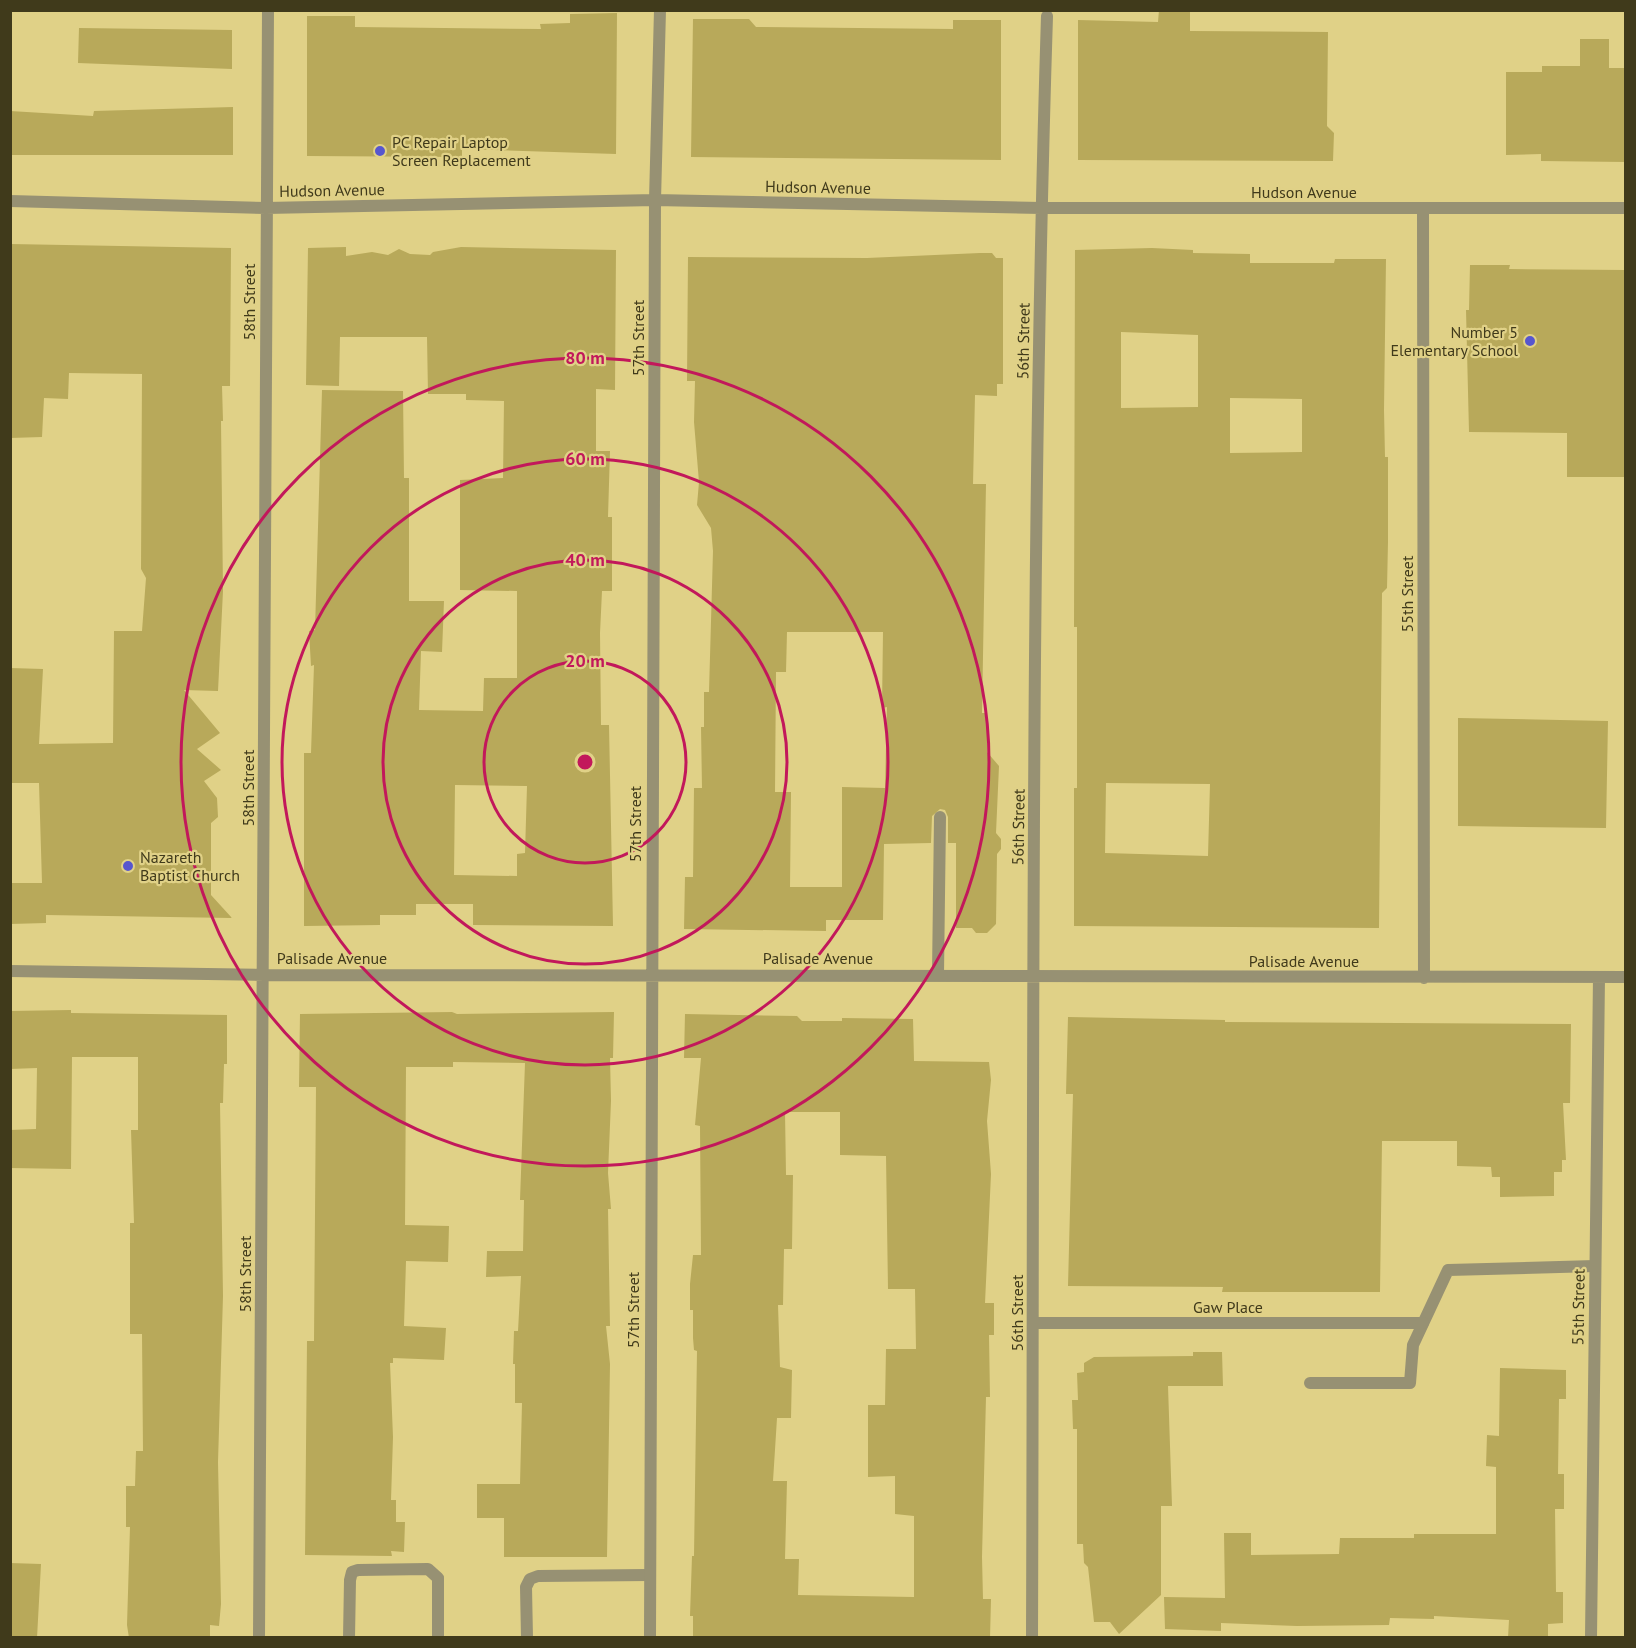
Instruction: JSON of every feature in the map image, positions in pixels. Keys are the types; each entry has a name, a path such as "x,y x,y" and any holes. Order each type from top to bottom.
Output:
{"street":[{"name":"58th Street","path":"259,1638 268,10"},
{"name":"57th Street","path":"650,1638 655,200 660,10"},
{"name":"56th Street","path":"1032,1638 1033,977 1041,208 1047,16"},
{"name":"Hudson Avenue","path":"10,201 266,208 655,200 1041,208 1626,207"},
{"name":"55th Street","path":"1423,209 1424,978"},
{"path":"938,974 940,817"},
{"name":"Palisade Avenue","path":"10,971 264,975 938,974 1033,977 1626,977"},
{"name":"55th Street","path":"1591,1638 1599,977"},
{"path":"1310,1383 1410,1383 1413,1345 1448,1270 1595,1266"},
{"name":"Gaw Place","path":"1033,1323 1423,1323"},
{"path":"349,1638 352,1572 417,1569 428,1569 438,1578 438,1638"},
{"path":"527,1638 526,1587 530,1580 538,1576 649,1575"}],"building":[{"path":"1159,10 1190,10 1190,31 1328,32 1327,126 1334,133 1333,161 1078,160 1078,20 1158,22"},
{"path":"617,13 616,154 462,149 462,157 307,156 307,16 355,16 355,27 541,29 540,24 570,23 570,14"},
{"path":"693,19 749,19 756,27 953,29 953,20 1001,20 1001,160 691,157"},
{"path":"79,28 232,30 232,69 78,63"},
{"path":"1580,39 1609,39 1609,68 1626,68 1626,162 1541,161 1541,154 1506,155 1506,72 1542,72 1542,66 1580,66"},
{"path":"233,107 233,155 10,155 10,111 93,116 94,111"},
{"path":"10,244 231,248 230,386 222,386 223,591 218,691 184,690 220,733 197,749 221,770 204,781 217,798 218,817 211,823 211,895 232,918 46,915 46,923 10,924 10,883 42,883 39,783 10,783 10,668 43,669 39,744 113,743 114,631 142,631 146,578 141,569 142,374 69,373 68,399 44,398 42,437 10,438"},
{"path":"346,247 346,256 372,252 388,255 399,249 410,254 430,255 433,252 461,247 616,250 615,390 596,389 596,451 610,451 608,517 612,517 612,591 602,591 600,633 601,725 609,725 613,926 473,925 473,904 416,904 416,915 380,915 380,925 304,926 304,753 311,753 314,665 311,666 309,631 315,630 322,390 403,391 404,478 409,478 409,601 444,601 442,652 421,651 419,710 483,711 484,678 517,678 517,591 460,590 460,480 503,478 504,401 466,400 466,394 428,394 427,337 340,337 339,386 306,385 308,248","holes":["455,785 527,786 525,853 517,854 517,876 454,875"]},
{"path":"1152,248 1193,250 1193,253 1250,254 1250,263 1334,263 1335,259 1386,259 1384,410 1385,457 1388,457 1388,542 1387,588 1382,593 1379,928 1074,926 1074,788 1077,788 1077,627 1074,627 1075,250","holes":["1121,332 1198,335 1198,407 1121,408","1230,398 1302,399 1302,452 1230,453","1106,783 1210,784 1208,856 1105,853"]},
{"path":"992,253 996,258 1003,258 1003,384 997,384 997,396 975,395 973,484 986,484 982,713 987,713 987,752 999,766 996,833 1001,839 1001,849 997,854 996,924 987,933 976,933 972,928 956,928 956,843 948,843 948,817 945,810 940,809 932,816 931,843 884,844 883,920 826,920 826,931 684,929 685,877 693,877 694,788 702,788 701,727 704,727 704,692 709,692 713,551 711,528 697,505 699,482 694,422 695,381 687,381 688,257 867,258","holes":["787,632 883,632 882,708 887,707 885,788 842,787 842,887 790,887 791,792 775,792 776,672 786,672"]},
{"path":"1470,265 1510,265 1509,269 1626,270 1626,477 1567,477 1567,433 1469,432 1466,310 1469,310"},
{"path":"1458,718 1608,721 1606,828 1458,826"},
{"path":"71,1010 71,1013 227,1015 227,1064 224,1064 223,1103 220,1103 223,1296 218,1462 221,1604 219,1626 210,1625 210,1638 129,1638 127,1625 130,1527 126,1527 126,1486 135,1486 136,1451 143,1451 142,1334 130,1334 130,1223 134,1223 131,1130 138,1130 138,1057 72,1057 71,1169 10,1168 10,1130 36,1129 37,1068 10,1069 10,1011"},
{"path":"452,1012 457,1014 614,1012 613,1058 610,1058 608,1173 611,1209 608,1209 610,1326 606,1326 610,1364 607,1557 504,1557 504,1518 477,1518 477,1484 520,1484 522,1403 515,1403 515,1364 513,1364 514,1331 518,1331 521,1276 486,1277 487,1251 523,1251 524,1200 520,1200 525,1063 453,1062 453,1067 406,1067 405,1225 449,1226 448,1262 406,1261 404,1326 446,1328 444,1360 393,1358 393,1363 390,1363 393,1437 391,1500 396,1500 396,1522 405,1522 404,1552 391,1551 392,1556 305,1555 307,1341 314,1341 316,1087 299,1087 300,1014"},
{"path":"685,1014 797,1016 802,1021 842,1021 842,1018 913,1019 914,1061 989,1062 991,1080 987,1121 991,1174 985,1303 994,1303 994,1335 989,1335 990,1397 986,1397 982,1557 983,1599 991,1599 990,1638 693,1638 693,1616 690,1616 692,1556 694,1556 697,1351 694,1350 690,1284 693,1255 701,1255 700,1126 695,1125 701,1058 684,1058","holes":["785,1112 840,1112 840,1155 886,1156 888,1289 915,1289 916,1349 886,1349 885,1405 868,1405 868,1477 895,1476 895,1514 914,1516 914,1597 798,1595 799,1559 785,1559 787,1481 773,1481 777,1418 791,1418 792,1370 780,1367 778,1305 783,1305 784,1249 792,1249 793,1175 786,1175"]},
{"path":"1068,1017 1225,1020 1225,1022 1571,1024 1570,1103 1563,1103 1566,1160 1562,1160 1562,1172 1554,1172 1554,1196 1500,1197 1500,1177 1492,1177 1491,1167 1457,1166 1457,1141 1382,1141 1380,1292 1222,1292 1223,1287 1068,1286 1073,1094 1066,1094"},
{"path":"1193,1352 1222,1352 1223,1386 1168,1386 1172,1506 1161,1506 1161,1595 1119,1634 1110,1622 1094,1622 1083,1544 1077,1544 1077,1429 1073,1429 1072,1400 1078,1400 1077,1373 1084,1372 1084,1363 1094,1357 1193,1356"},
{"path":"1500,1368 1566,1370 1566,1399 1559,1399 1558,1474 1564,1474 1564,1509 1555,1509 1556,1592 1563,1592 1563,1623 1548,1624 1548,1638 1508,1638 1509,1620 1434,1616 1434,1619 1390,1618 1389,1625 1297,1626 1221,1623 1221,1631 1165,1629 1164,1597 1225,1598 1224,1533 1251,1533 1251,1555 1339,1554 1340,1538 1414,1538 1414,1534 1496,1534 1496,1467 1486,1466 1487,1435 1499,1436"},
{"path":"10,1563 41,1564 37,1638 10,1638"}],"place":[{"name":"PC Repair Laptop Screen Replacement","path":"380,151"},
{"name":"Number 5 Elementary School","path":"1530,341"},
{"name":"Nazareth Baptist Church","path":"128,866"}]}
